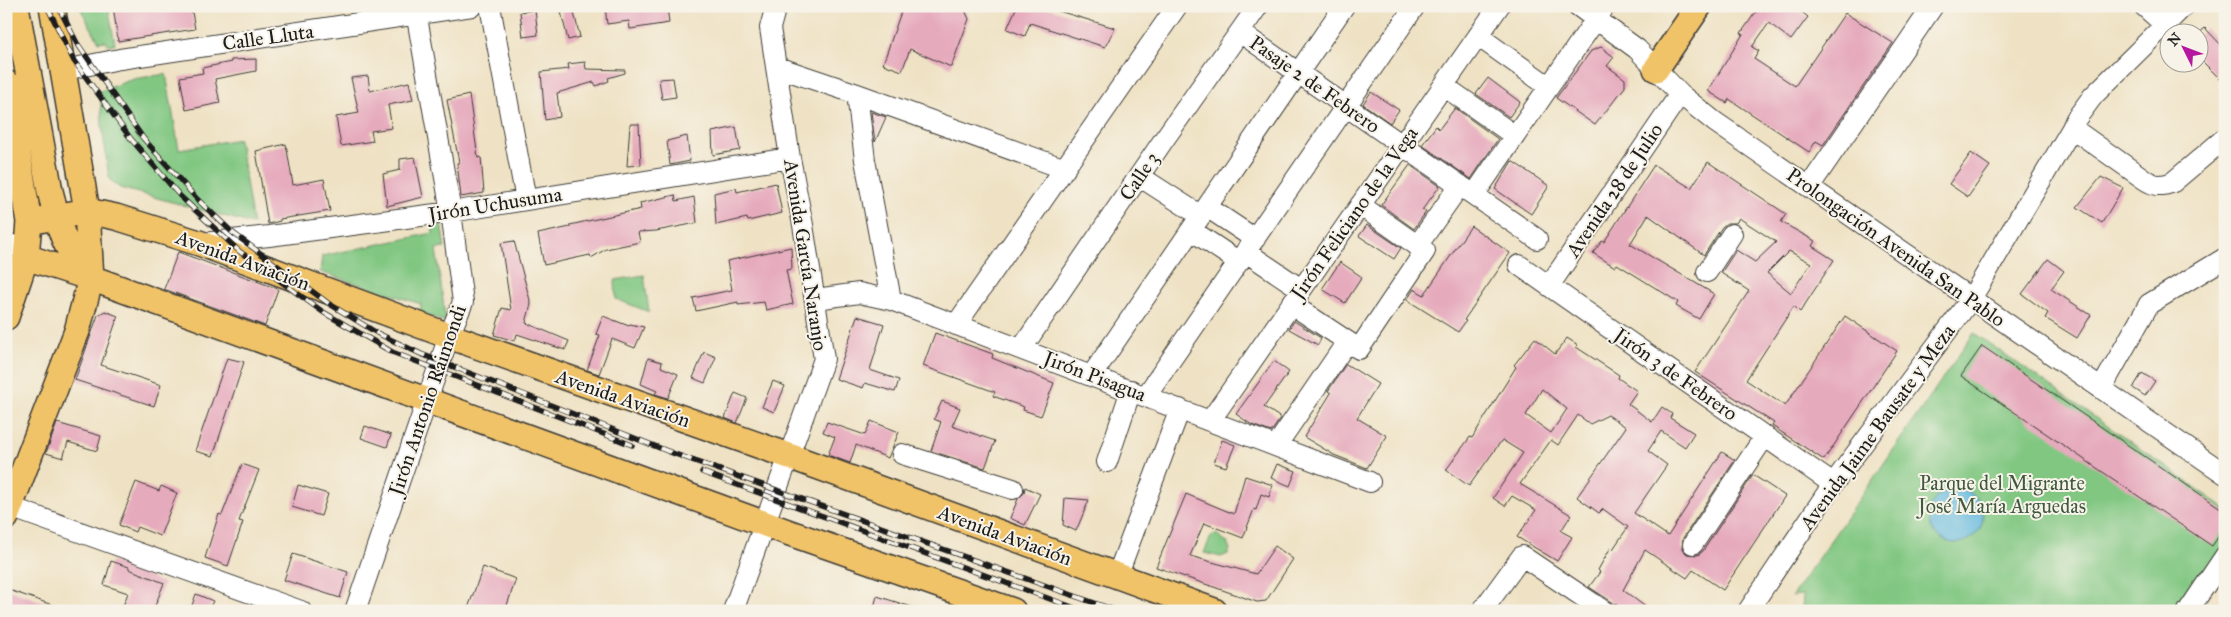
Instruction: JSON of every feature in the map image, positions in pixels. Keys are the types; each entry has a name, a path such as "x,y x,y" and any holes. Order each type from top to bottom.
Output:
{"main road":[{"path":"16,6 50,191 57,217 70,254 91,278"},
{"path":"8,512 77,331 91,278 86,211 52,6"},
{"path":"1656,69 1699,6"},
{"path":"6,82 29,222 20,250 6,317"},
{"name":"Avenida Aviación","path":"29,222 86,211 116,217 199,243 449,336 789,456 1214,611"},
{"path":"20,250 91,278 763,523 1013,611"}],"street":[{"name":"Calle Lluta","path":"64,70 120,59 416,11 472,6"},
{"path":"490,6 526,200"},
{"name":"Avenida García Naranjo","path":"732,611 824,359 816,299 790,158 770,28 776,6"},
{"path":"956,325 1177,6"},
{"name":"Calle 3","path":"1022,348 1258,6"},
{"path":"1092,375 1344,6"},
{"path":"1107,462 1138,393 1246,251 1415,6"},
{"name":"Jirón Feliciano de la Vega","path":"1210,421 1499,6"},
{"name":"Prolongación Avenida San Pablo","path":"1578,6 1601,12 1680,94 1715,122 2225,474"},
{"path":"1809,186 1933,6"},
{"path":"2144,6 2161,22"},
{"name":"Avenida Jaime Bausate y Meza","path":"2167,22 2184,6"},
{"name":"Jirón Antonio Raimondi","path":"355,611 449,336 463,302 451,212 416,11"},
{"path":"1417,246 1515,136 1601,12"},
{"name":"Avenida Jaime Bausate y Meza","path":"1748,611 1833,484 1971,299 2076,119 2093,96 2158,31"},
{"name":"Pasaje 2 de Febrero","path":"1240,33 1299,72 1536,239"},
{"path":"1478,36 1548,86"},
{"path":"777,67 1065,169"},
{"path":"1444,86 1515,136"},
{"path":"857,94 865,160 891,300"},
{"name":"Avenida 28 de Julio","path":"1549,286 1680,94"},
{"path":"2072,128 2144,179 2156,185 2164,186 2172,182 2225,138"},
{"name":"Jirón Uchusuma","path":"199,243 217,243 451,212 790,158"},
{"path":"1140,176 1246,251 1358,349 1425,251 1360,205"},
{"path":"1200,218 1246,251"},
{"path":"1707,272 1732,234"},
{"path":"2101,389 2149,304 2225,258"},
{"name":"Jirón 3 de Febrero","path":"1519,265 1833,484"},
{"name":"Jirón Pisagua","path":"816,299 859,293 891,300 1022,348 1370,482"},
{"path":"1276,446 1348,342"},
{"path":"1117,576 1180,409"},
{"path":"1693,544 1765,436"},
{"path":"902,454 1013,488"},
{"path":"8,512 301,611"},
{"path":"1482,611 1522,556 1604,611"},
{"path":"2188,611 2225,556"}],"green space":[{"path":"79,6 108,6 115,44 107,45 106,41 99,42"},
{"path":"166,74 179,149 239,139 253,224 120,188 109,179 100,91 133,79"},
{"path":"441,223 445,248 436,249 446,322 420,313 421,304 320,272 322,256 433,233 432,224"},
{"path":"644,275 649,312 616,299 615,280"},
{"name":"Parque del Migrante José María Arguedas","path":"1974,333 2225,508 2225,546 2181,611 1799,611 1802,609 1803,595 1792,596"},
{"path":"1216,534 1227,542 1230,549 1228,554 1221,557 1204,553 1211,536"}],"water":[{"path":"1951,489 1961,489 1971,493 1979,501 1983,516 1979,531 1971,539 1961,543 1951,543 1941,539 1933,531 1929,521 1929,511 1933,501 1941,493"}],"building":[{"path":"113,6 191,6 195,29 118,41"},
{"path":"605,6 667,6 669,23 630,29 629,21 607,24"},
{"path":"903,6 963,6 969,19 951,67 910,49 902,71 883,64"},
{"path":"1017,6 1042,6 1115,28 1105,47 1030,23 1025,36 1007,29"},
{"path":"1760,6 1794,6 1808,17 1791,40 1769,23 1752,47 1759,51 1754,59 1795,86 1845,13 1893,43 1823,145 1816,141 1809,152 1729,99 1727,103 1708,91 1743,34 1741,33"},
{"path":"573,9 580,37 568,40 561,12"},
{"path":"535,10 538,35 523,37 520,12"},
{"path":"2208,31 2225,49 2225,84 2208,67"},
{"path":"1601,47 1614,57 1607,66 1625,79 1625,87 1595,125 1556,98 1591,51"},
{"path":"256,59 256,71 215,79 220,103 186,110 180,77 203,73 202,68 231,62 231,60"},
{"path":"585,62 586,69 625,70 625,73 608,78 609,81 596,86 594,82 557,93 560,117 545,120 541,72 569,69 568,64"},
{"path":"368,76 370,91 409,82 413,100 388,105 392,128 371,131 373,141 341,146 336,117 359,113 351,78"},
{"path":"673,78 676,97 662,99 659,79"},
{"path":"1488,78 1520,102 1509,117 1476,94"},
{"path":"1371,92 1399,110 1390,123 1363,104"},
{"path":"469,95 478,158 481,157 484,193 461,197 457,163 459,162 447,100"},
{"path":"1455,108 1498,139 1471,179 1422,145 1436,126 1439,129"},
{"path":"871,112 886,117 875,142"},
{"path":"630,124 639,124 641,165 627,166"},
{"path":"736,127 740,150 713,155 712,132"},
{"path":"687,136 690,161 670,165 667,141"},
{"path":"286,144 293,185 324,179 330,211 280,219 280,221 268,224 256,151"},
{"path":"1971,153 1990,166 1968,197 1949,184"},
{"path":"415,157 423,197 387,206 383,174 400,170 400,159"},
{"path":"1512,161 1549,186 1531,214 1495,189"},
{"path":"1708,162 1786,214 1781,222 1815,241 1812,246 1834,260 1800,312 1794,306 1746,380 1785,406 1845,316 1897,351 1824,460 1772,426 1774,423 1695,372 1749,291 1721,273 1736,250 1755,262 1776,242 1739,218 1736,223 1727,223 1722,227 1704,255 1648,215 1630,244 1714,294 1699,319 1676,306 1678,302 1617,264 1615,267 1593,253 1602,241 1604,242 1654,165 1691,188","holes":["1789,251 1811,263 1791,293 1767,273"]},
{"path":"1410,165 1440,186 1422,210 1426,212 1414,229 1381,205"},
{"path":"2101,177 2123,188 2102,223 2077,207"},
{"path":"776,183 782,213 748,221 747,218 716,225 714,193 736,188 737,192"},
{"path":"675,195 676,201 694,197 697,223 656,231 638,232 640,242 606,249 591,258 590,255 544,265 538,234 641,209 640,203"},
{"path":"1367,225 1401,248 1394,259 1359,236"},
{"path":"1471,226 1510,253 1464,320 1466,321 1458,332 1407,300 1414,289 1424,295"},
{"path":"514,241 531,304 526,323 569,341 565,350 517,334 515,341 494,335 502,308 511,310 501,243"},
{"path":"791,247 792,269 786,270 793,304 766,310 764,302 738,305 738,302 696,311 693,298 732,290 727,261"},
{"path":"178,252 278,289 265,326 164,289"},
{"path":"2048,259 2064,271 2051,289 2091,315 2077,338 2045,318 2048,313 2022,294"},
{"path":"1340,262 1362,277 1345,303 1322,289"},
{"path":"105,311 118,316 101,365 161,385 154,406 75,380 98,315"},
{"path":"603,316 629,326 630,324 644,327 635,348 612,339 599,374 587,370 600,335 596,334"},
{"path":"857,316 884,324 870,370 899,380 895,392 865,383 863,388 836,379"},
{"path":"1294,321 1321,338 1318,345 1289,329"},
{"path":"935,333 993,354 992,358 1054,383 1041,416 1023,410 1024,407 993,396 995,392 923,366"},
{"path":"1535,338 1555,354 1567,338 1578,345 1576,347 1619,375 1618,378 1637,391 1628,404 1652,422 1662,407 1672,414 1670,418 1694,433 1685,447 1661,431 1648,451 1667,465 1634,513 1668,536 1722,452 1735,460 1683,538 1682,549 1687,554 1698,555 1703,551 1753,475 1785,496 1723,590 1693,570 1687,578 1645,550 1623,590 1651,611 1626,611 1589,587 1600,572 1598,570 1611,547 1613,549 1628,527 1603,509 1599,513 1577,497 1626,427 1608,415 1590,424 1578,415 1558,445 1551,440 1520,484 1571,515 1561,531 1572,537 1557,561 1517,537 1536,510 1512,496 1505,506 1493,498 1523,453 1502,440 1469,486 1446,470 1470,437 1472,438 1516,367 1514,365","holes":["1542,389 1567,409 1551,433 1526,415"]},
{"path":"1982,346 2225,511 2225,527 2212,546 1961,376"},
{"path":"704,352 716,357 705,383 693,378"},
{"path":"227,358 244,362 213,456 195,451"},
{"path":"648,358 662,362 661,367 678,374 668,398 655,394 657,391 641,384"},
{"path":"1274,361 1289,372 1264,407 1281,418 1271,432 1252,425 1236,414"},
{"path":"1346,364 1378,384 1357,418 1387,436 1367,468 1334,455 1304,437 1331,393 1328,391"},
{"path":"2142,373 2155,381 2145,396 2133,388"},
{"path":"773,381 785,386 774,412 762,407"},
{"path":"735,393 747,398 737,423 725,418"},
{"path":"942,401 960,408 952,426 995,441 985,468 931,451 941,422 934,419"},
{"path":"871,421 899,432 888,458 856,445 850,463 828,455 835,437 823,432 827,422 865,435"},
{"path":"57,423 101,436 97,451 68,442 63,458 46,453"},
{"path":"365,426 391,435 387,447 361,438"},
{"path":"1222,440 1235,445 1226,467 1214,463"},
{"path":"242,464 259,470 239,521 243,522 228,566 205,558 219,514 222,515"},
{"path":"1277,464 1296,471 1290,486 1271,478"},
{"path":"1245,476 1273,485 1269,497 1261,494 1243,538 1204,523 1190,556 1256,574 1275,546 1293,559 1266,601 1257,602 1156,567 1186,494 1234,514"},
{"path":"136,482 159,491 161,486 177,493 160,536 137,527 135,532 119,525"},
{"path":"298,485 328,494 321,516 292,507"},
{"path":"1025,487 1040,494 1025,525 1010,518 1018,499 1024,493"},
{"path":"1065,498 1089,500 1076,531 1063,525"},
{"path":"293,554 348,572 340,598 284,580"},
{"path":"111,561 164,583 153,611 121,611 128,593 104,585"},
{"path":"483,567 516,579 505,611 467,611"},
{"path":"6,589 64,609 63,611 6,611"},
{"path":"196,594 213,601 208,611 190,611"},
{"path":"877,596 915,608 914,611 873,611"}],"railway":[{"path":"47,6 74,61 131,139 180,196 239,251 323,312 392,352 632,445"},
{"path":"58,6 77,43 143,138 197,199 233,233 328,303 377,333 421,354 675,454 1117,611"},
{"path":"702,472 1083,611"}]}
